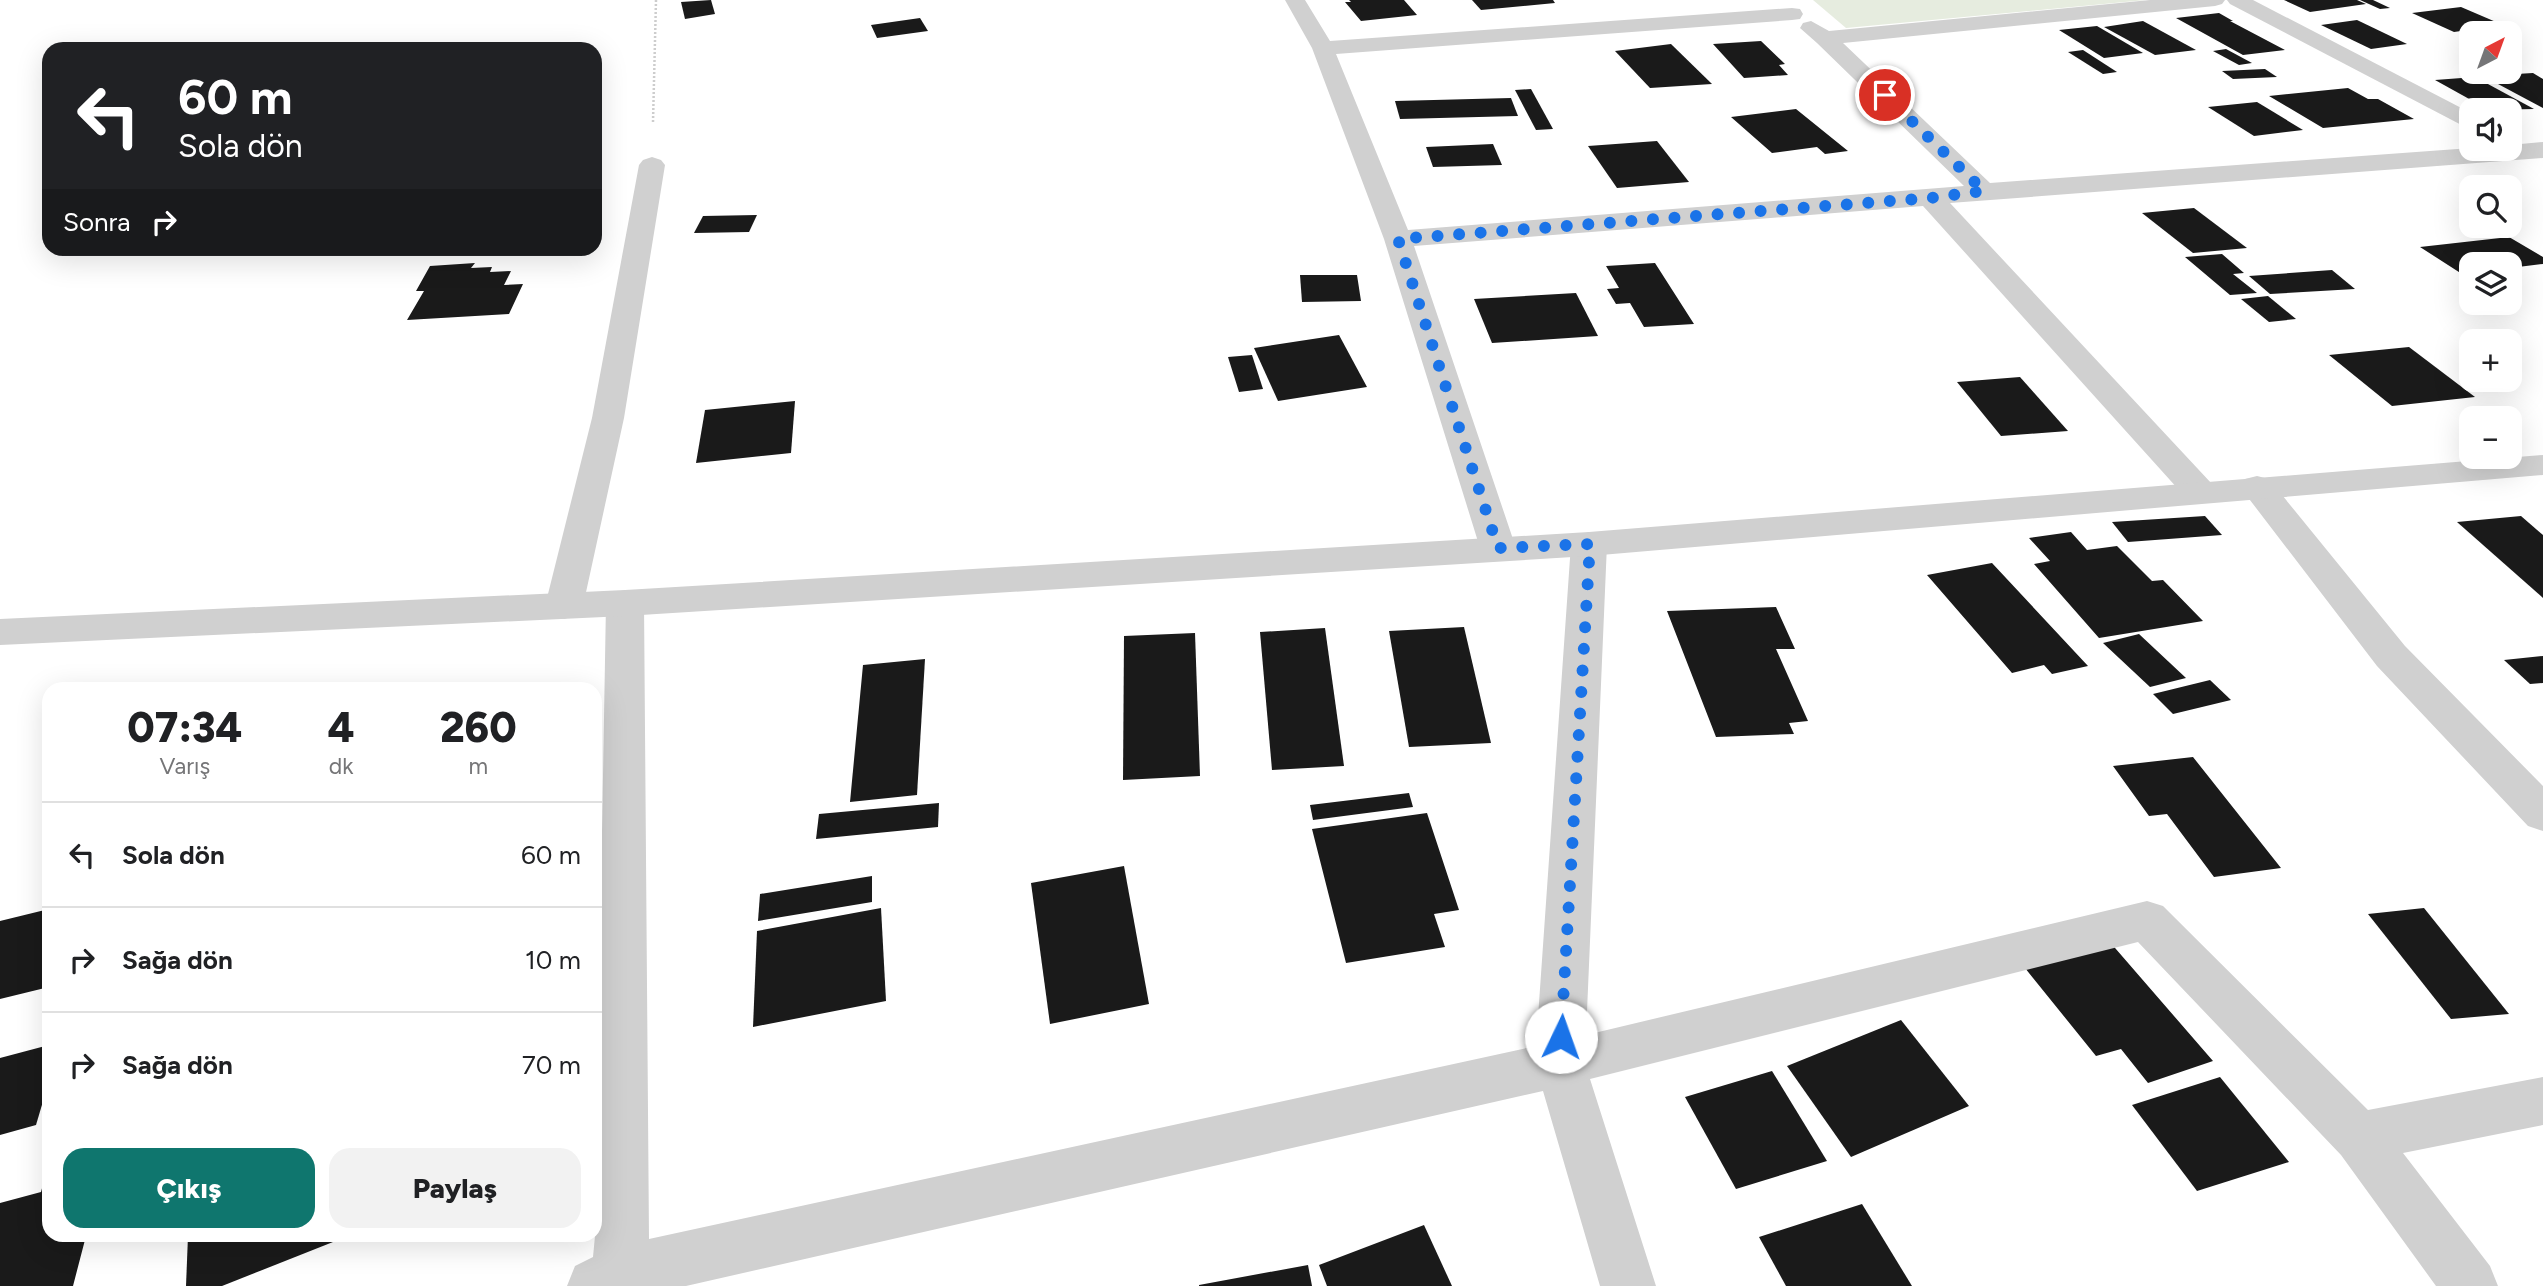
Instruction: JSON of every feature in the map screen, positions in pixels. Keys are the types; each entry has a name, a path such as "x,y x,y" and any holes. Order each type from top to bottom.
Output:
{"street":[{"path":"1296,0 1323,48 1398,239 1498,548"},
{"path":"1772,0 1825,38 1984,191"},
{"path":"1825,38 2215,0"},
{"path":"2237,0 2459,116"},
{"path":"1323,48 1792,14"},
{"path":"1398,239 1930,198 1984,191 2530,151"},
{"path":"564,606 608,418 652,165"},
{"path":"1930,198 2200,492"},
{"path":"0,632 625,603 1590,544 2543,465"},
{"path":"2257,487 2391,656 2543,814"},
{"path":"1590,544 1560,1064 1628,1286"},
{"path":"625,603 608,1280 1560,1064 2147,920 2359,1137 2470,1286"},
{"path":"2359,1137 2543,1101"}],"path":[{"path":"652,165 656,0"}],"shaded area":[{"path":"1813,0 2146,0 1846,28"}],"building":[{"path":"711,0 715,14 685,19 681,2"},
{"path":"1349,0 1404,0 1417,15 1361,21 1345,2 1351,2"},
{"path":"1472,0 1553,0 1555,3 1481,10"},
{"path":"2284,0 2357,0 2366,4 2310,12"},
{"path":"2360,0 2373,0 2390,8 2380,9"},
{"path":"2461,7 2494,21 2459,21 2459,31 2454,32 2412,13"},
{"path":"2219,13 2285,50 2243,55 2176,18"},
{"path":"920,18 928,31 877,38 871,25"},
{"path":"2357,20 2407,44 2371,49 2321,25"},
{"path":"2143,21 2196,50 2155,55 2104,27"},
{"path":"2097,26 2143,53 2104,58 2059,30"},
{"path":"1761,41 1785,64 1779,65 1788,75 1744,78 1713,44"},
{"path":"1671,44 1712,84 1650,88 1615,51"},
{"path":"2226,49 2252,63 2239,65 2213,51"},
{"path":"2083,50 2117,72 2103,74 2068,52"},
{"path":"2265,69 2277,77 2233,79 2222,71"},
{"path":"2533,73 2543,79 2543,108 2498,84 2522,84 2522,74"},
{"path":"2459,78 2459,84 2488,84 2514,98 2467,98 2435,80"},
{"path":"2348,88 2368,99 2378,99 2414,119 2323,128 2269,96"},
{"path":"1531,89 1553,129 1536,130 1515,90"},
{"path":"1511,98 1518,116 1400,119 1395,101"},
{"path":"2257,102 2303,130 2254,136 2208,107"},
{"path":"2522,102 2534,109 2522,109"},
{"path":"1796,109 1848,151 1825,154 1817,147 1772,153 1731,117"},
{"path":"1657,141 1689,182 1617,188 1588,146"},
{"path":"1493,144 1502,165 1433,167 1426,147"},
{"path":"2194,208 2247,248 2193,253 2142,213"},
{"path":"757,215 749,232 694,233 703,216"},
{"path":"2511,238 2543,257 2543,264 2522,267 2522,252 2459,252 2459,272 2420,247"},
{"path":"2222,254 2244,273 2233,274 2257,293 2230,295 2185,257"},
{"path":"475,263 471,268 492,267 490,272 511,271 504,285 523,284 509,314 407,320 424,291 416,291 430,266"},
{"path":"1655,263 1694,324 1644,327 1630,303 1616,304 1607,289 1619,288 1606,266"},
{"path":"2332,270 2355,289 2270,294 2249,276"},
{"path":"1300,275 1357,275 1361,301 1302,302"},
{"path":"1576,293 1598,336 1492,343 1474,299"},
{"path":"2268,296 2296,319 2269,322 2241,299"},
{"path":"1339,335 1367,387 1278,401 1254,348"},
{"path":"2409,347 2459,385 2459,392 2468,392 2475,397 2392,406 2329,355"},
{"path":"1252,355 1263,389 1239,392 1228,357"},
{"path":"2020,377 2068,431 2001,436 1957,382"},
{"path":"795,401 791,453 696,463 705,410"},
{"path":"2205,516 2222,535 2128,542 2112,522"},
{"path":"2521,516 2543,535 2543,598 2457,522"},
{"path":"2071,532 2087,550 2117,546 2152,581 2163,580 2203,621 2099,638 2034,564 2050,561 2029,538"},
{"path":"1992,563 2088,666 2052,674 2044,665 2012,673 1927,575"},
{"path":"1776,607 1795,649 1776,649 1808,721 1789,723 1794,734 1716,737 1667,611"},
{"path":"1464,627 1491,743 1409,747 1389,631"},
{"path":"1325,628 1344,766 1272,770 1260,632"},
{"path":"1195,633 1200,776 1123,780 1124,636"},
{"path":"2139,634 2186,678 2150,687 2103,643"},
{"path":"2543,656 2543,683 2530,684 2504,660"},
{"path":"925,659 917,795 850,802 863,665"},
{"path":"2210,680 2231,700 2173,714 2153,694"},
{"path":"2193,757 2281,868 2214,877 2167,814 2149,816 2113,766"},
{"path":"1409,793 1413,807 1313,820 1310,805"},
{"path":"939,803 938,827 816,839 819,814"},
{"path":"1427,813 1459,910 1434,914 1445,947 1346,963 1312,829"},
{"path":"1124,866 1149,1004 1050,1024 1031,883"},
{"path":"872,876 872,902 758,921 760,894"},
{"path":"881,908 886,1001 753,1027 757,931"},
{"path":"2424,908 2509,1014 2451,1019 2368,914"},
{"path":"42,911 42,989 0,999 0,921"},
{"path":"2109,941 2213,1061 2148,1083 2121,1049 2096,1056 2025,968"},
{"path":"1901,1020 1969,1106 1851,1157 1787,1066"},
{"path":"42,1047 42,1105 36,1125 0,1135 0,1058"},
{"path":"1772,1071 1827,1161 1736,1189 1685,1097"},
{"path":"2220,1077 2289,1162 2197,1191 2132,1105"},
{"path":"42,1188 42,1242 84,1242 73,1286 0,1286 0,1203 41,1192"},
{"path":"1862,1204 1912,1286 1786,1286 1759,1237"},
{"path":"1424,1225 1452,1286 1327,1286 1319,1265"},
{"path":"188,1242 333,1242 222,1286 186,1286"},
{"path":"1308,1265 1312,1286 1199,1286 1199,1285"}],"route":[{"path":"1561,1037 1590,544 1498,548 1398,239 1930,198 1984,191 1885,95"}]}
